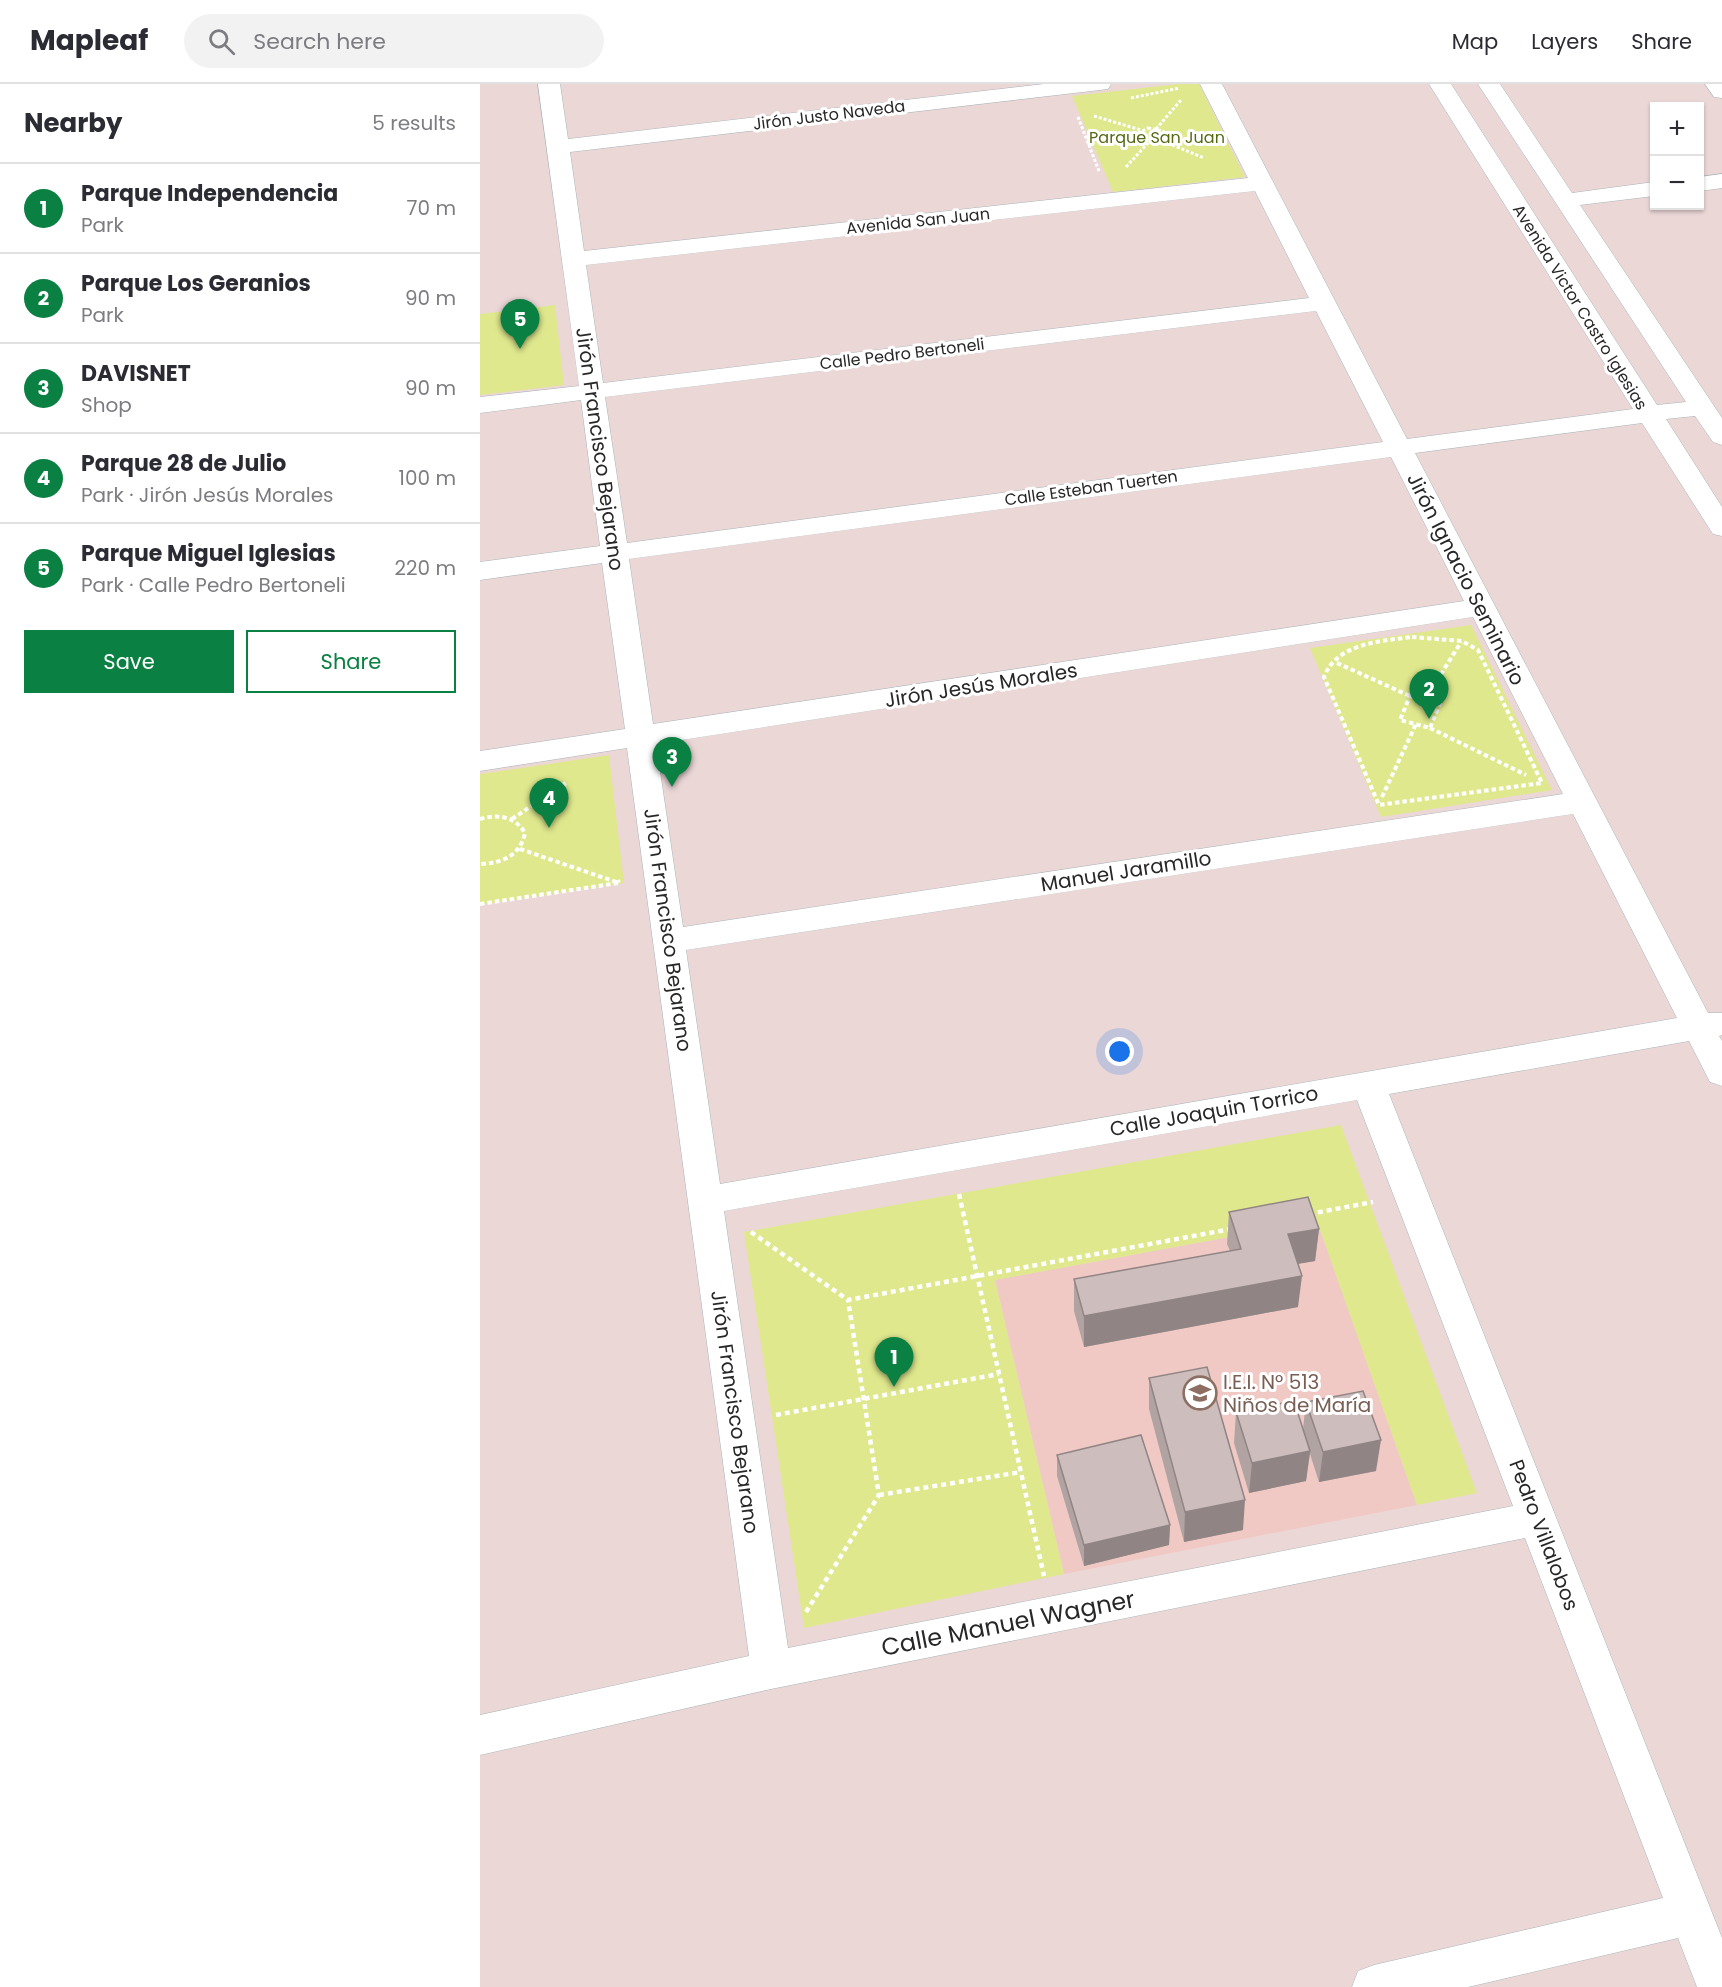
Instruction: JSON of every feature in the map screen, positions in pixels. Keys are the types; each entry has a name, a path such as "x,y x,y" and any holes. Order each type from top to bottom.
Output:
{"street":[{"name":"Jirón Francisco Bejarano","path":"549,84 771,1670"},
{"name":"Jirón Justo Naveda","path":"558,147 1100,84"},
{"name":"Avenida Victor Castro Iglesias","path":"1440,84 1722,528"},
{"path":"1490,84 1722,437"},
{"path":"1716,84 1722,92"},
{"name":"Jirón Ignacio Seminario","path":"1199,89 1262,183 1582,802 1710,1025 1722,1073"},
{"path":"1704,183 1722,181"},
{"name":"Avenida San Juan","path":"573,259 1262,183"},
{"path":"1567,200 1650,190"},
{"name":"Calle Pedro Bertoneli","path":"480,405 1324,303"},
{"name":"Calle Esteban Tuerten","path":"480,571 1702,407"},
{"name":"Jirón Jesús Morales","path":"480,761 1481,607"},
{"name":"Manuel Jaramillo","path":"669,941 1383,818 1582,802"},
{"name":"Calle Joaquin Torrico","path":"706,1200 1710,1025"},
{"name":"Pedro Villalobos","path":"1368,1084 1719,1987"},
{"name":"Calle Manuel Wagner","path":"480,1735 771,1670 1537,1518"},
{"path":"1374,1987 1690,1913"}],"path":[{"path":"1130,99 1184,87"},
{"path":"1156,129 1199,89"},
{"path":"1110,200 1075,111 1141,130 1163,131 1167,138 1156,143 1141,141 1137,134 1141,130"},
{"path":"1425,700 1481,607"},
{"path":"1383,818 1324,677 1331,661 1348,652 1388,640 1412,637 1462,641 1478,650 1542,783"},
{"path":"1331,661 1410,696 1440,703 1430,728"},
{"path":"1410,696 1400,720 1430,728 1582,802"},
{"path":"1383,818 1416,724"},
{"path":"1383,818 1542,783"},
{"path":"480,819 500,816 521,825 525,833 520,849 508,859 480,864"},
{"path":"520,849 619,883"},
{"path":"617,872 619,883"},
{"path":"480,904 660,877"},
{"path":"951,1156 1053,1615"},
{"path":"1306,1215 1412,1195"},
{"path":"706,1200 848,1300 1236,1228"},
{"path":"771,1670 879,1495 848,1300"},
{"path":"736,1422 999,1374"},
{"path":"879,1495 1021,1472"}],"shaded area":[{"name":"I.E.I. N° 513 Niños de María","path":"1317,1221 1417,1505 1064,1574 995,1280"}],"green space":[{"name":"Parque San Juan","path":"1178,84 1199,84 1245,177 1113,192 1072,96"},
{"path":"555,305 564,385 480,395 480,314"},
{"path":"1471,625 1552,790 1381,817 1310,648"},
{"path":"609,755 624,883 480,905 480,774"},
{"path":"1341,1125 1477,1493 1417,1505 1317,1221 995,1280 1064,1574 804,1628 744,1232"}],"building":[{"path":"1308,1197 1319,1229 1288,1234 1302,1276 1084,1316 1074,1279 1241,1249 1229,1212"},
{"path":"1207,1367 1245,1500 1185,1512 1149,1378"},
{"path":"1363,1391 1381,1440 1323,1452 1306,1402"},
{"path":"1294,1401 1310,1451 1252,1463 1236,1412"},
{"path":"1141,1435 1170,1525 1084,1545 1057,1455"}],"place":[{"name":"Parque Miguel Iglesias","path":"520,349"},
{"name":"Parque Los Geranios","path":"1429,719"},
{"name":"DAVISNET","path":"672,787"},
{"name":"Parque 28 de Julio","path":"549,828"},
{"name":"Parque Independencia","path":"894,1387"},
{"name":"I.E.I. N° 513 Niños de María","path":"1200,1393"}]}
